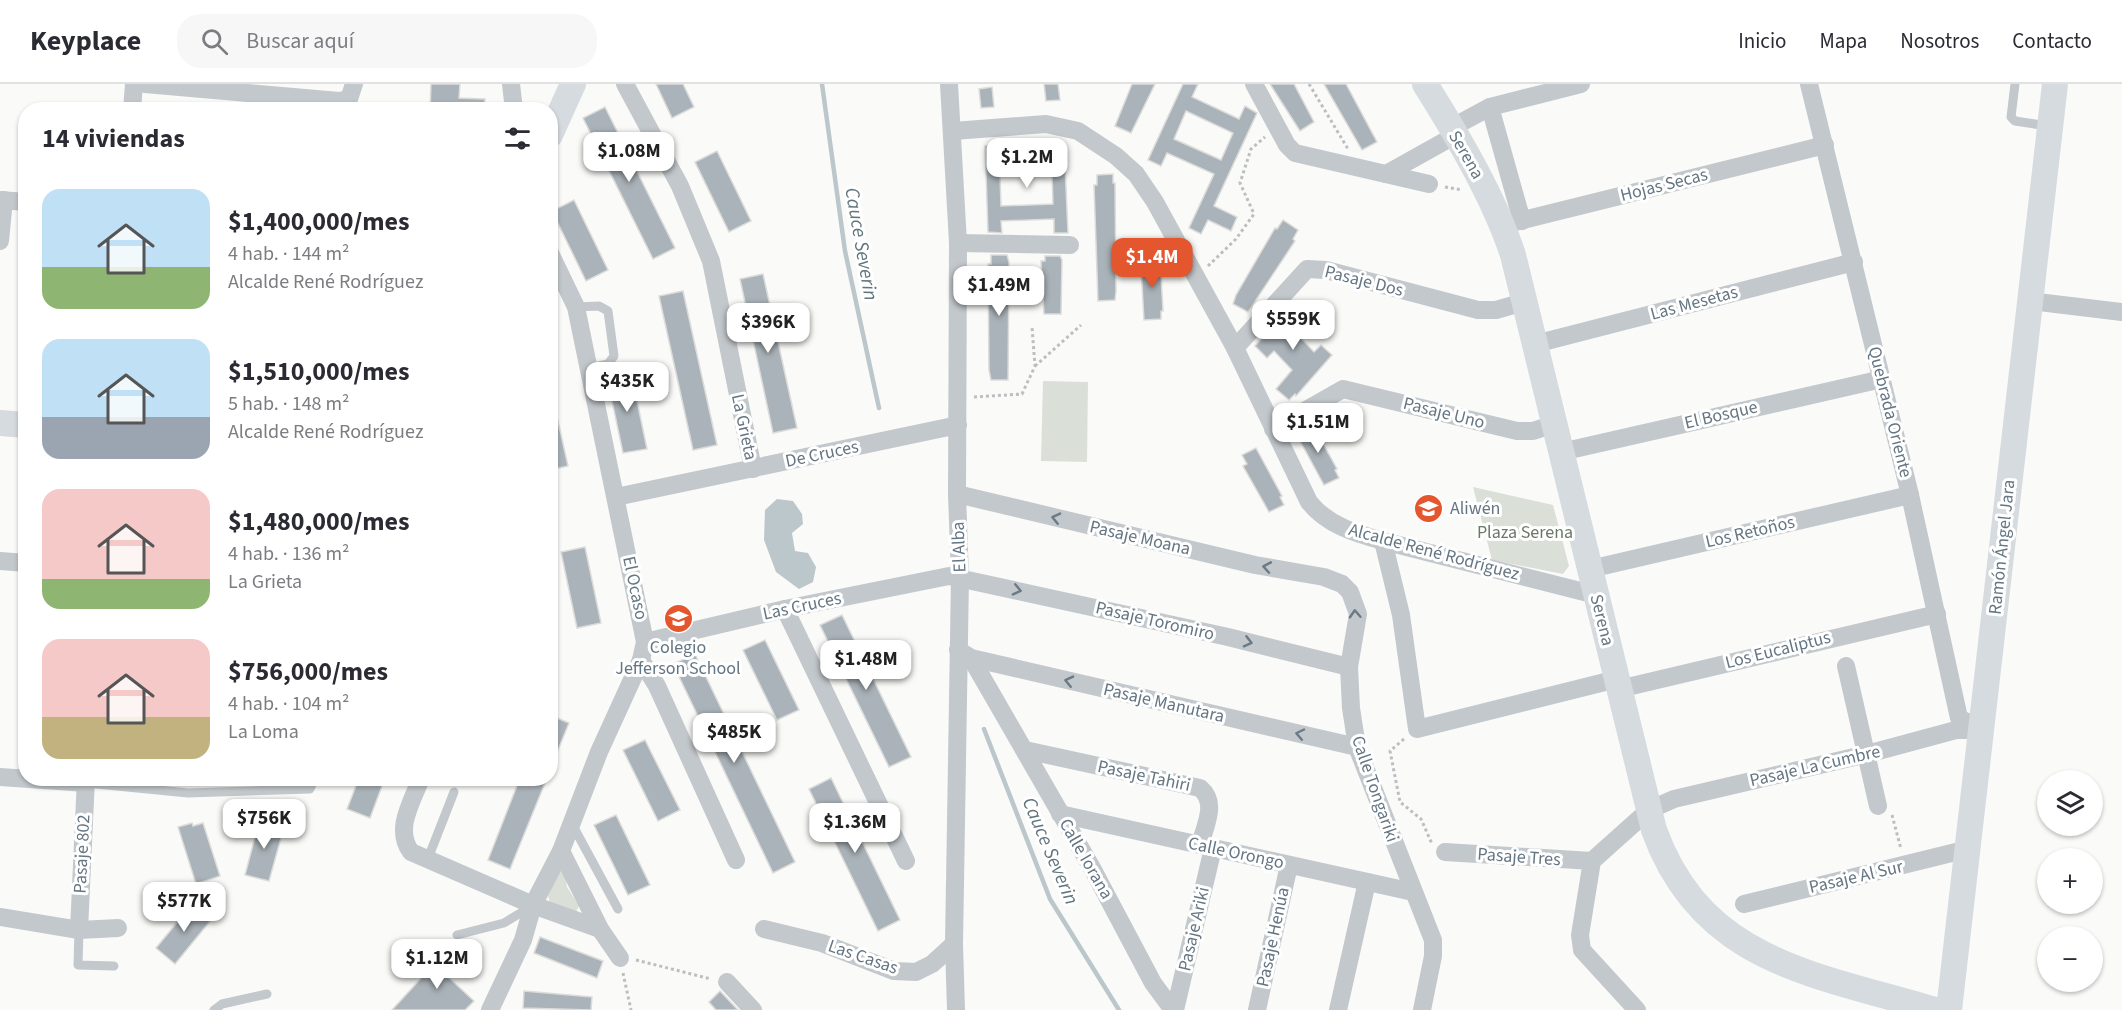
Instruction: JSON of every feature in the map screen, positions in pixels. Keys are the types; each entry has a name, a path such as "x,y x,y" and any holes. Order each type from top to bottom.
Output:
{"street":[{"path":"133,102 134,84"},
{"path":"145,84 288,102"},
{"path":"511,84 513,102"},
{"path":"558,117 573,84"},
{"name":"La Grieta","path":"625,84 680,186 711,261 753,469"},
{"name":"El Alba","path":"949,84 958,243 957,494 964,654 954,944 956,1010"},
{"path":"1254,84 1294,153 1429,184"},
{"name":"Serena","path":"1425,84 1489,195 1513,223"},
{"path":"1386,174 1490,107 1581,84"},
{"name":"Quebrada Oriente","path":"1809,84 1910,495 1959,718 1981,730"},
{"name":"Ramón Ángel Jara","path":"1949,1010 2055,84"},
{"path":"312,102 352,92"},
{"name":"Serena","path":"1490,107 1513,223 1524,302 1649,810 1661,849 1680,884 1705,914 1736,940 1790,966 1935,1010"},
{"name":"Alcalde René Rodríguez","path":"953,131 1046,124 1078,131 1116,156 1136,174 1155,202 1235,348 1309,502 1319,515 1358,534 1596,595"},
{"name":"Hojas Secas","path":"1513,223 1825,145"},
{"path":"0,241 2,200 18,201"},
{"path":"958,243 1070,245"},
{"name":"Las Mesetas","path":"1535,344 1854,262"},
{"name":"Pasaje Dos","path":"1235,348 1307,269 1326,270 1478,310 1496,310 1524,302"},
{"name":"El Ocaso","path":"558,270 576,307 616,497 643,651"},
{"path":"2030,301 2122,312"},
{"name":"El Bosque","path":"1561,452 1881,378"},
{"name":"Pasaje Uno","path":"1273,429 1343,389 1517,431 1533,431 1554,424"},
{"path":"0,423 18,424"},
{"name":"De Cruces","path":"616,497 958,425"},
{"name":"Pasaje Moana","path":"957,494 1255,565 1324,578"},
{"name":"Los Retoños","path":"1590,569 1910,495"},
{"path":"1383,541 1401,615 1417,729 1618,684"},
{"path":"0,561 18,562"},
{"name":"Las Cruces","path":"643,651 785,609 933,578 960,577"},
{"name":"Pasaje Toromiro","path":"960,577 1349,667"},
{"name":"Calle Tongariki","path":"1324,578 1342,584 1350,592 1355,604 1358,614 1349,667 1351,708 1357,747 1434,940 1434,956 1422,1010"},
{"path":"785,609 906,861"},
{"name":"Los Eucaliptus","path":"1618,684 1937,614"},
{"path":"490,1010 523,940 533,905 561,851 643,651"},
{"path":"643,651 736,860"},
{"name":"Pasaje Manutara","path":"964,654 1357,747"},
{"name":"Calle Iorana","path":"964,654 1025,750 1092,868 1153,983 1174,1010"},
{"path":"1846,666 1878,806"},
{"name":"Pasaje La Cumbre","path":"1592,861 1649,810 1674,799 1867,754 1956,730 1981,730"},
{"name":"Pasaje Tahiri","path":"1025,750 1200,788 1208,795 1211,806 1206,846"},
{"path":"0,777 18,778"},
{"name":"Pasaje 802","path":"79,930 86,786"},
{"path":"419,786 404,822 403,842 411,852 533,905 600,929"},
{"name":"Calle Orongo","path":"1060,814 1413,892"},
{"name":"Pasaje Ariki","path":"1174,1010 1206,846"},
{"name":"Pasaje Al Sur","path":"1744,904 1968,849"},
{"path":"561,851 600,929 620,958"},
{"name":"Pasaje Tres","path":"1445,852 1592,861"},
{"path":"1592,861 1580,935 1582,950 1637,1010"},
{"name":"Pasaje Henúa","path":"1257,1010 1289,865"},
{"path":"1338,1010 1367,882"},
{"path":"0,917 79,930 118,928"},
{"name":"Las Casas","path":"764,929 822,943 894,971 916,972 932,964 954,944"},
{"path":"728,982 753,1010"}],"lane":[{"path":"2015,84 2011,117 2015,121 2050,126"},
{"path":"576,307 599,306 608,311 610,318 614,356 608,364 589,368"},
{"path":"125,786 188,794 310,789 311,786"},
{"path":"424,859 454,792"},
{"path":"571,822 618,909"},
{"path":"457,935 504,923 533,905"},
{"path":"79,930 78,965 114,966"},
{"path":"214,1010 222,1004 267,994"}],"path":[{"path":"1309,84 1358,166"},
{"path":"1196,277 1236,239 1254,214 1240,183 1251,148 1278,126"},
{"path":"1429,184 1489,195"},
{"path":"958,399 1022,394 1035,366 1081,324"},
{"path":"1032,327 1035,366"},
{"path":"1417,729 1390,751 1400,802 1421,819 1430,843 1445,852"},
{"path":"1878,806 1891,810 1905,865"},
{"path":"631,1010 620,958 649,962 685,974 728,982"}],"green space":[{"path":"1043,381 1088,382 1087,462 1041,461"},
{"name":"Plaza Serena","path":"1473,487 1553,505 1569,566 1563,574 1492,560"},
{"path":"558,869 565,871 567,887 579,906 576,912 550,903 548,896"}],"shaded area":[{"path":"777,499 793,501 802,514 803,524 792,533 795,551 808,553 816,567 813,582 799,589 776,572 764,540 765,510"}],"building":[{"path":"431,84 460,84 459,98 485,99 485,102 430,102"},
{"path":"656,84 683,84 694,107 672,118"},
{"path":"1044,84 1058,84 1060,100 1046,101"},
{"path":"1132,84 1155,84 1131,133 1115,126"},
{"path":"1183,84 1198,84 1192,97 1239,119 1245,106 1257,113 1214,206 1237,217 1231,231 1208,220 1201,234 1189,228 1214,174 1167,153 1161,166 1148,160","holes":["1186,111 1233,133 1221,160 1174,139"]},
{"path":"1270,84 1294,84 1314,122 1300,131"},
{"path":"1324,84 1346,84 1377,142 1362,150"},
{"path":"992,87 994,107 981,108 979,89"},
{"path":"605,107 675,248 653,259 583,118"},
{"path":"1064,143 1068,233 1054,233 1054,219 1001,221 1002,233 988,232 985,146 999,146 999,160 1051,158 1050,144","holes":["1052,174 1053,204 1001,206 1000,176"]},
{"path":"717,151 751,221 729,232 695,162"},
{"path":"1113,174 1113,183 1115,183 1115,300 1098,301 1094,185 1097,185 1097,175"},
{"path":"574,200 608,270 586,281 558,223 558,208"},
{"path":"1283,220 1298,230 1293,239 1295,241 1248,312 1233,304 1236,295 1275,228 1277,229"},
{"path":"991,255 1007,255 1009,262 1008,380 991,380 989,370 988,264 991,264"},
{"path":"1045,256 1060,256 1062,260 1061,314 1044,314 1041,261 1045,261"},
{"path":"1144,257 1160,257 1163,311 1161,311 1161,319 1144,320 1141,267 1144,267"},
{"path":"763,274 797,428 773,433 740,279"},
{"path":"683,291 717,445 693,450 659,296"},
{"path":"1300,302 1311,312 1295,332 1314,352 1321,345 1332,355 1296,396 1295,394 1289,400 1276,389 1292,370 1274,351 1267,358 1255,346 1291,306 1293,309"},
{"path":"631,372 647,449 623,453 607,377"},
{"path":"558,421 568,466 558,468"},
{"path":"1311,422 1337,469 1335,470 1339,478 1324,485 1299,439 1302,437 1298,428"},
{"path":"1256,448 1282,496 1280,497 1284,505 1269,512 1243,466 1247,464 1242,455"},
{"path":"585,547 601,623 577,628 561,552"},
{"path":"842,615 911,757 889,767 820,625"},
{"path":"765,640 799,710 777,720 743,650"},
{"path":"695,654 795,862 773,873 673,664"},
{"path":"558,718 569,723 558,750"},
{"path":"645,740 680,810 658,821 623,750"},
{"path":"831,778 900,920 878,931 809,789"},
{"path":"356,786 382,786 370,818 347,809"},
{"path":"517,786 544,786 510,869 488,860"},
{"path":"616,815 650,885 628,895 594,825"},
{"path":"260,818 284,827 269,881 245,875"},
{"path":"192,823 193,826 203,823 220,876 196,884 178,827"},
{"path":"194,902 211,920 175,964 156,948"},
{"path":"540,937 603,961 597,978 534,953"},
{"path":"447,950 460,962 447,976 474,1001 465,1010 392,1010"},
{"path":"524,991 592,997 591,1010 523,1008"},
{"path":"720,991 738,1010 716,1010 709,1002"}],"waterway":[{"name":"Cauce Severin","path":"822,84 845,251 879,408"},
{"name":"Cauce Severin","path":"984,729 1050,899 1119,1010"}],"place":[{"name":"Aliwén","path":"1429,508"},
{"name":"Colegio Jefferson School","path":"678,618"}]}
